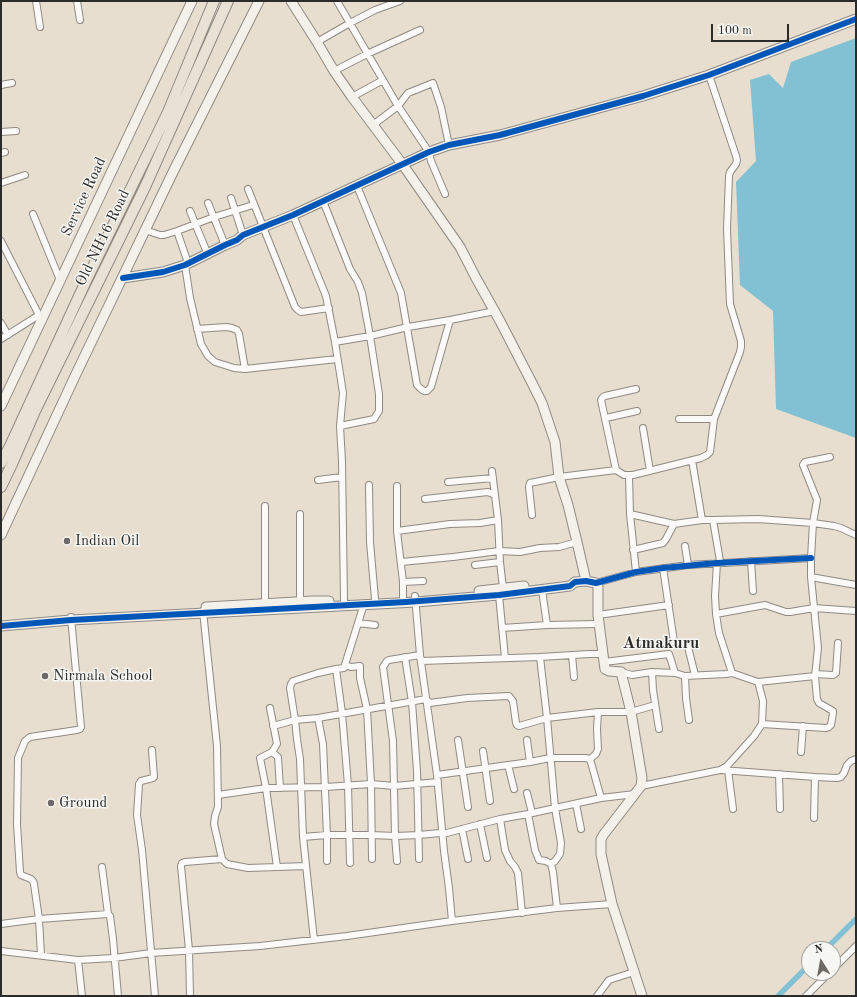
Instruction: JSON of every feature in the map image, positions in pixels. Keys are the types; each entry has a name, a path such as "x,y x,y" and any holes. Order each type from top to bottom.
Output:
{"main road":[{"name":"Old NH16 Road","path":"1,487 35,411 145,187 228,1"},
{"name":"Old NH16 Road","path":"1,463 86,281 168,112 213,3"}],"street":[{"path":"36,1 40,26"},
{"path":"77,1 80,20"},
{"name":"Service Road","path":"1,406 40,317 60,280 192,1"},
{"path":"1,534 146,230 259,1"},
{"path":"291,1 334,71 403,165 460,248 524,367 542,403 555,442 559,477 568,505 586,581"},
{"path":"337,1 398,106 429,152 431,161 445,194"},
{"path":"317,42 375,10 400,1"},
{"path":"123,278 163,272 186,264 237,240 243,235 293,215 429,152 449,145 492,137 643,96 709,75 856,19"},
{"path":"334,71 420,30"},
{"path":"532,514 529,487 530,483 559,477 616,470 629,476 700,458 710,452 714,419 741,347 730,304 727,229 729,176 737,160 709,75"},
{"path":"352,97 383,80"},
{"path":"373,125 398,106 408,93 433,83 441,107 449,145"},
{"path":"1,85 12,84"},
{"path":"1,132 16,131"},
{"path":"1,183 25,175"},
{"path":"357,186 398,284 408,327 417,385 424,391 427,391 431,386 450,320"},
{"path":"248,189 253,205 295,307 301,312 329,308"},
{"path":"231,198 243,235"},
{"path":"323,201 350,269 358,282 362,293 379,394 379,411 374,419 340,426"},
{"path":"208,203 225,245"},
{"path":"146,230 160,235 177,231 234,210 253,205"},
{"path":"190,211 208,254"},
{"path":"33,214 60,280"},
{"path":"293,215 326,296 343,393 340,426 344,601"},
{"path":"177,231 186,264 190,298 201,344 211,359 215,362 245,370 338,359"},
{"path":"1,241 40,317 1,339"},
{"path":"335,342 494,311"},
{"path":"1,323 8,335"},
{"path":"198,329 226,327 236,330 240,334 245,370"},
{"path":"616,470 602,400 603,397 636,389"},
{"path":"606,418 637,411"},
{"path":"679,419 714,419"},
{"path":"643,428 650,471"},
{"path":"762,724 826,728 830,726 833,712 818,702 817,699 815,675 818,648 811,577 811,558 812,523 817,500 803,463 830,457"},
{"path":"692,460 702,520"},
{"path":"492,471 498,520 502,628 505,658"},
{"path":"629,476 630,514 636,572"},
{"path":"318,480 342,477"},
{"path":"448,482 493,478"},
{"path":"368,485 374,599"},
{"path":"397,486 397,531 403,582 403,597"},
{"path":"425,499 488,492 495,495"},
{"path":"265,506 265,603"},
{"path":"300,514 300,601"},
{"path":"630,514 674,524 702,520 758,519 812,523 834,526 856,535"},
{"path":"397,531 450,524 498,520"},
{"path":"713,520 720,561 717,563 715,596 716,614 719,633 732,673"},
{"path":"633,550 663,543 674,524"},
{"path":"401,562 499,551 520,552 540,548 559,547 577,542"},
{"path":"685,546 688,565"},
{"path":"1,620 364,604 501,592 542,590 586,581 596,583 636,572 688,565 811,558"},
{"path":"751,561 753,591"},
{"path":"475,565 500,562"},
{"path":"663,568 674,642"},
{"path":"811,577 856,585"},
{"path":"501,592 568,580 573,584"},
{"path":"403,582 423,581"},
{"path":"596,583 598,587 599,620 603,658 605,669 609,671 632,675 652,672 685,676 732,673 758,682 815,675 833,675 836,673 838,643"},
{"path":"542,590 547,624"},
{"path":"203,610 265,603 300,601 344,601 403,597 415,599"},
{"path":"415,599 420,658 437,779 452,921"},
{"path":"314,940 303,837 300,759 290,688 293,681 318,673 344,668 364,604"},
{"path":"502,628 599,620 669,605"},
{"path":"716,614 765,605 786,612 814,608 856,611"},
{"path":"203,610 217,746 218,807 214,824 222,859 227,864 248,868 306,866"},
{"path":"1,626 71,618"},
{"path":"41,955 39,919 33,881 21,875 20,872 17,824 18,758 26,741 30,737 77,730 81,727 71,618"},
{"path":"358,623 375,625"},
{"path":"688,648 695,675"},
{"path":"397,861 393,741 383,667 387,661 405,657 505,658 572,655 603,658 669,654 675,674"},
{"path":"572,655 574,677"},
{"path":"405,657 412,702 416,760 419,859"},
{"path":"540,657 555,808 561,843 560,854 551,864"},
{"path":"345,665 350,667 360,666 360,678 367,709 372,784 372,859"},
{"path":"336,669 342,713 348,785 350,863"},
{"path":"621,672 630,712 642,778 642,786"},
{"path":"652,672 653,690 659,729"},
{"path":"685,676 686,698 690,720"},
{"path":"720,770 727,766 754,736 762,724 763,701 758,682"},
{"path":"426,699 430,703 468,698 509,696 513,701 517,725 519,726 547,718 598,712 630,712 655,705"},
{"path":"273,726 295,720 318,718 426,699"},
{"path":"270,708 277,744 272,752 260,758 266,788 277,867"},
{"path":"218,795 266,788 325,787 372,784 394,786 417,784 463,771 550,758 590,759 596,754 598,749 598,712"},
{"path":"318,718 323,744 327,861"},
{"path":"801,752 803,726"},
{"path":"458,740 468,807"},
{"path":"527,740 530,762"},
{"path":"152,750 154,777 141,781 139,784 137,815 142,850 155,996"},
{"path":"482,751 490,801"},
{"path":"272,752 278,757 280,788"},
{"path":"590,759 601,798"},
{"path":"642,996 612,904 601,854 604,834 642,786 726,769 815,777 841,777 847,765 856,759"},
{"path":"508,765 514,790"},
{"path":"728,770 733,810"},
{"path":"778,774 780,809"},
{"path":"814,818 815,777"},
{"path":"527,793 535,850 539,860 546,861 551,864 555,877 557,908"},
{"path":"303,837 327,835 395,836 443,834 500,819 530,814 601,798 635,794"},
{"path":"576,804 581,829"},
{"path":"500,819 505,850 518,873 522,913"},
{"path":"480,824 487,858"},
{"path":"462,829 468,859"},
{"path":"190,996 189,950 181,866 182,863 185,862 222,859"},
{"path":"102,866 108,914 110,916 118,996"},
{"path":"1,951 78,960 114,958 151,953 260,946 557,908 612,904"},
{"path":"1,924 39,919 108,914"},
{"path":"841,961 856,946"},
{"path":"78,960 82,996"},
{"path":"596,996 610,980 634,972"},
{"path":"806,996 821,981"}],"water":[{"path":"856,38 856,438 776,409 773,311 740,285 736,182 756,161 750,80 769,74 783,88 791,62"}],"waterway":[{"path":"834,941 856,919"},
{"path":"778,996 801,973"}],"cycle path":[{"path":"123,278 163,272 185,265 237,240 243,235 293,215 429,152 449,145 500,135 643,96 709,75 856,19"},
{"path":"1,626 71,620 406,602 499,595 570,586 575,582 586,581 596,583 636,572 663,568 717,563 811,558"}],"place":[{"name":"Indian Oil","path":"67,541"},
{"name":"Nirmala School","path":"45,676"},
{"name":"Ground","path":"51,803"}],"district":[{"name":"Atmakuru","path":"661,644"}]}
